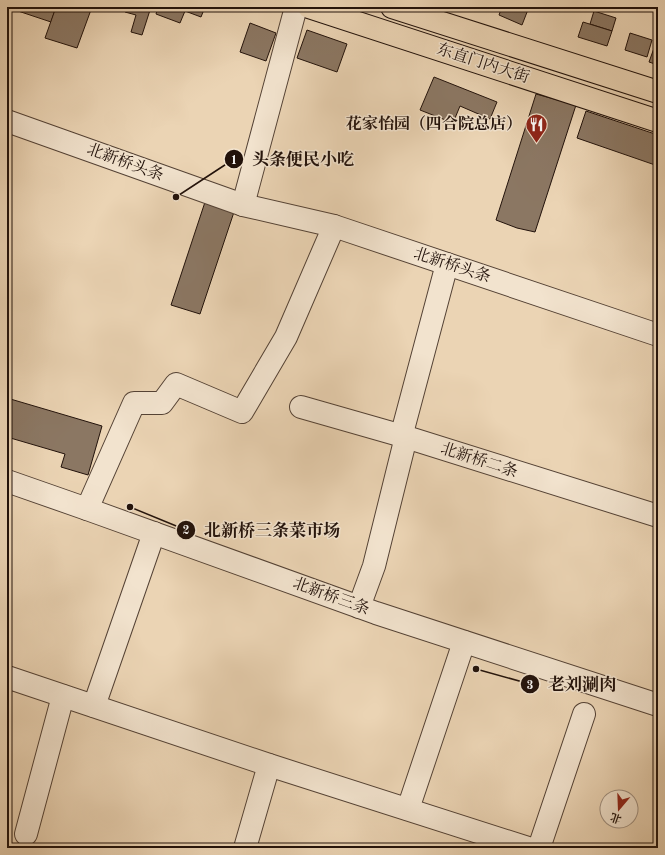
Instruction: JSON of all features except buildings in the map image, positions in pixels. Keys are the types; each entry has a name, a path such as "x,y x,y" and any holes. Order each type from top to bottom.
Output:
{"main road":[{"name":"东直门内大街","path":"309,7 658,121"},
{"name":"东直门内大街","path":"392,7 658,92"}],"lane":[{"path":"243,205 296,7"},
{"name":"北新桥头条","path":"7,121 243,205 334,226 658,335"},
{"path":"88,509 134,403 162,403 176,384 242,412 286,337 334,226"},
{"path":"359,607 374,566 447,264"},
{"name":"北新桥二条","path":"300,407 404,437 658,516"},
{"name":"北新桥三条","path":"7,481 154,532 359,607 658,706"},
{"path":"94,706 154,532"},
{"path":"408,809 464,642"},
{"path":"7,677 269,765 408,809 475,840 528,848"},
{"path":"26,834 63,696"},
{"path":"539,848 584,714"},
{"path":"245,848 269,765"}],"place":[{"name":"花家怡园（四合院总店）","path":"537,144"},
{"name":"头条便民小吃","path":"176,197"},
{"name":"北新桥三条菜市场","path":"130,507"},
{"name":"老刘涮肉","path":"476,669"}]}
